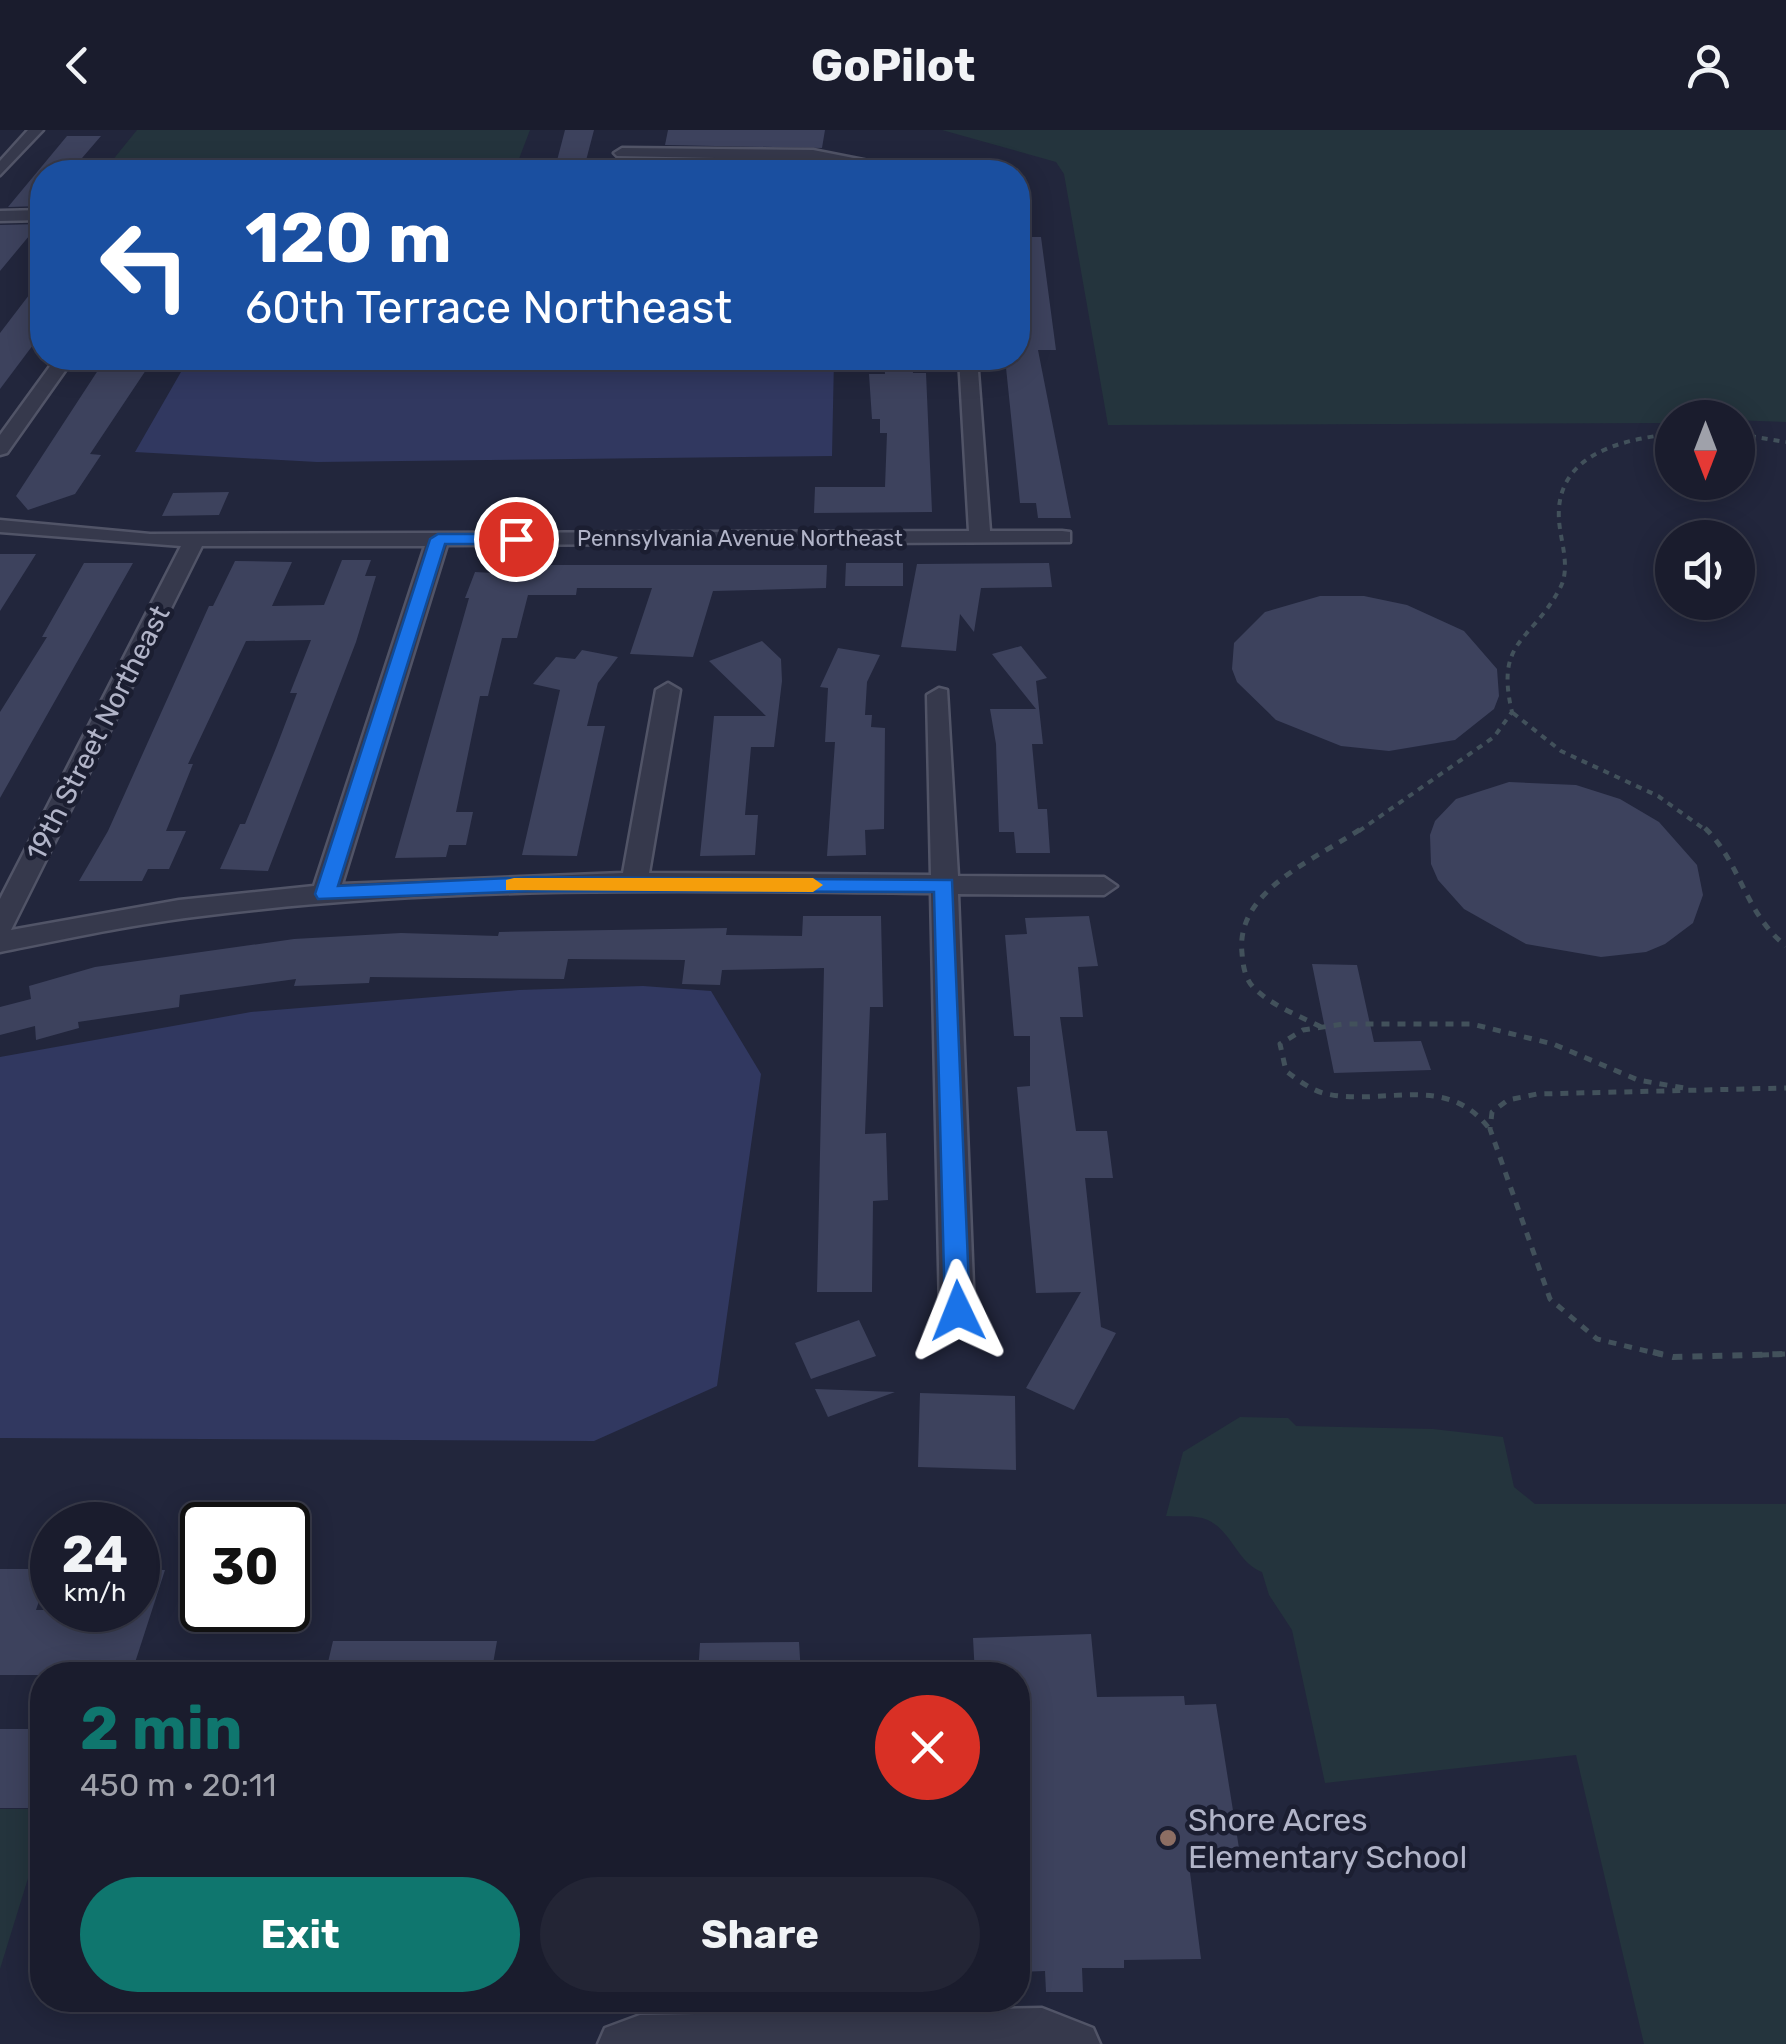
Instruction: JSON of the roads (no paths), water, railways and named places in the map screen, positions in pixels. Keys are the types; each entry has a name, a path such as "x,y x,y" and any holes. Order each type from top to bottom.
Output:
{"street":[{"path":"0,170 36,130"},
{"path":"620,160 628,130"},
{"path":"622,154 813,154 847,160"},
{"path":"0,216 30,215"},
{"path":"0,449 56,370"},
{"path":"969,370 980,537"},
{"name":"Pennsylvania Avenue Northeast","path":"0,526 104,538 196,540 1062,537"},
{"path":"325,894 438,539"},
{"name":"19th Street Northeast","path":"0,926 196,540"},
{"path":"634,885 668,690"},
{"path":"939,695 958,1311"},
{"path":"0,942 132,917 325,894 534,884 1104,886"},
{"path":"621,2044 640,2037 1006,2029 1042,2030 1077,2044"}],"water":[{"path":"182,370 834,370 832,456 317,462 135,452"},
{"path":"643,986 711,991 761,1074 717,1386 594,1441 0,1438 0,1057 251,1012 519,990"}],"place":[{"name":"Shore Acres Elementary School","path":"1168,1838"}]}
